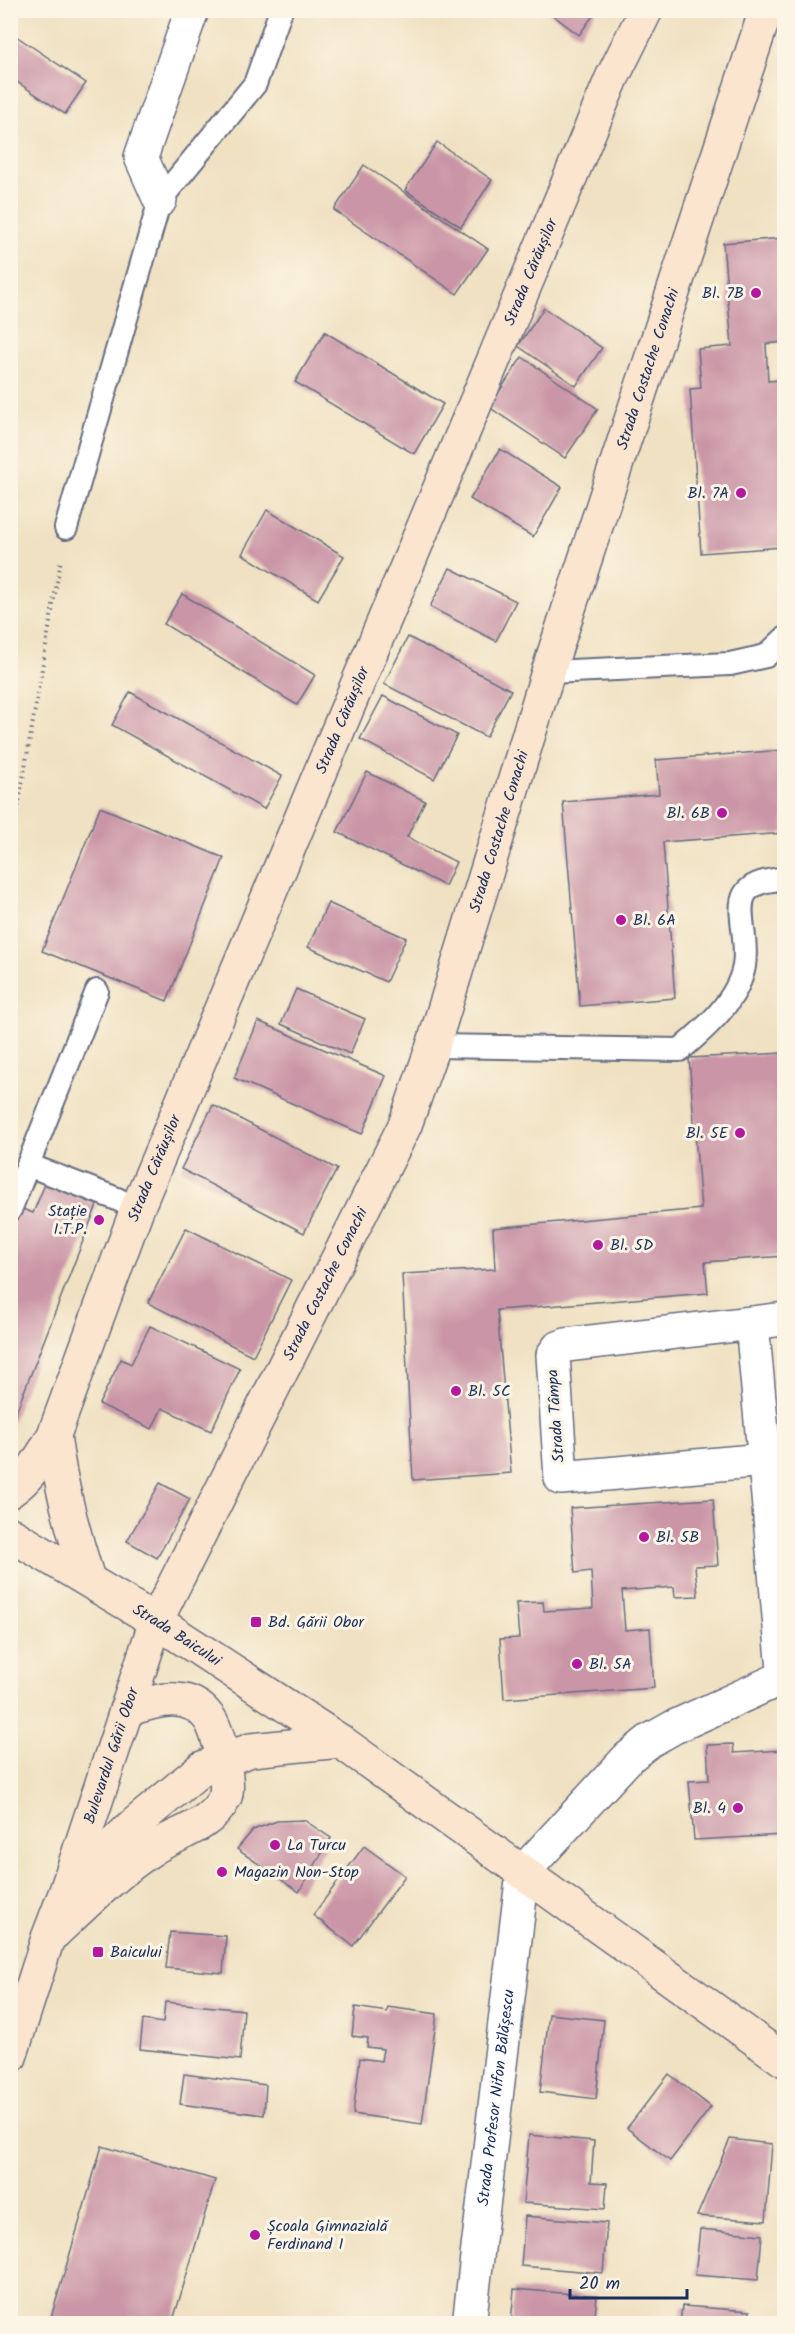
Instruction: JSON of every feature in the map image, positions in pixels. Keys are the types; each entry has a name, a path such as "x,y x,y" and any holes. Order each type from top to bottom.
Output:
{"street":[{"path":"160,200 141,157 192,10"},
{"name":"Strada Cărăușilor","path":"10,1491 20,1484 35,1467 54,1435 137,1209 612,78 646,10"},
{"name":"Strada Costache Conachi","path":"156,1621 405,1125 433,1046 548,672 766,10"},
{"path":"771,10 784,21"},
{"name":"Strada Tâmpa","path":"764,1460 561,1478 552,1359 558,1348 566,1345 784,1319"},
{"path":"752,1323 764,1460 779,1558 784,1670"},
{"name":"Strada Cărăușilor","path":"54,1435 58,1473 65,1504 88,1579"},
{"name":"Strada Baicului","path":"10,1534 156,1621 340,1742 784,2060"},
{"name":"Bulevardul Gării Obor","path":"10,2057 156,1621"},
{"path":"523,1872 628,1758 649,1741 674,1727 784,1677"},
{"path":"48,1938 153,1849 197,1827 225,1797 228,1779 223,1760 212,1720 201,1708 183,1699 157,1701 126,1710"},
{"path":"66,1891 130,1828 202,1768 251,1750 340,1742"},
{"name":"Strada Profesor Nifon Bălășescu","path":"469,2324 523,1872"}],"lane":[{"path":"66,528 160,200 255,84 281,10"},
{"path":"548,672 730,664 766,656 784,639"},
{"path":"433,1046 680,1050 717,1017 733,994 744,966 742,906 744,895 760,881 784,879"},
{"path":"10,1210 97,991"},
{"path":"28,1165 137,1209"}],"path":[{"path":"10,854 66,528"}],"building":[{"path":"546,10 597,10 579,35"},
{"path":"10,32 86,83 65,114 10,77"},
{"path":"437,142 492,180 461,227 405,190"},
{"path":"364,165 488,249 457,294 334,210"},
{"name":"Bl. 7A","path":"784,238 784,342 766,344 768,381 780,380 784,438 784,547 701,553 690,389 701,388 698,349 732,346 723,243"},
{"path":"544,308 602,348 576,386 518,346"},
{"path":"325,332 443,404 414,454 295,382"},
{"path":"522,357 598,409 565,458 489,407"},
{"path":"500,449 562,487 533,537 470,499"},
{"path":"267,510 344,556 318,600 242,554"},
{"path":"450,568 516,601 496,641 430,607"},
{"path":"182,594 315,675 297,705 164,624"},
{"path":"408,637 511,690 486,737 384,684"},
{"path":"130,692 282,776 264,809 112,725"},
{"path":"383,696 457,735 434,779 360,739"},
{"name":"Bl. 6A","path":"784,750 784,833 663,842 675,998 580,1006 563,802 659,794 656,760"},
{"path":"367,772 425,801 407,837 456,862 445,886 337,832"},
{"path":"100,807 224,858 167,1001 42,951"},
{"path":"328,903 406,938 386,982 308,947"},
{"path":"296,989 365,1019 350,1054 281,1024"},
{"path":"258,1021 386,1076 362,1134 234,1078"},
{"path":"784,1053 784,1256 705,1262 708,1293 497,1310 511,1473 413,1480 402,1274 495,1269 493,1228 701,1209 689,1058"},
{"path":"213,1105 337,1169 304,1233 181,1169"},
{"path":"45,1184 97,1205 11,1425 10,1223 17,1207 33,1213"},
{"path":"186,1228 291,1280 253,1356 148,1303"},
{"path":"150,1326 240,1369 211,1431 162,1408 152,1429 99,1404 121,1359 131,1364"},
{"path":"160,1483 190,1499 157,1558 127,1541"},
{"path":"713,1499 718,1565 695,1566 698,1596 675,1597 674,1587 622,1591 625,1630 650,1628 654,1688 504,1699 500,1639 519,1638 516,1603 543,1602 544,1611 593,1608 591,1571 575,1573 570,1508"},
{"name":"Bl. 4","path":"781,1735 784,1735 784,1835 694,1840 689,1781 709,1780 707,1745 733,1744 734,1753 782,1750"},
{"path":"304,1820 331,1838 299,1892 237,1849 253,1830 277,1821"},
{"path":"364,1846 405,1876 353,1946 313,1915"},
{"path":"170,1932 226,1936 223,1973 166,1968"},
{"path":"165,2002 244,2010 240,2060 140,2049 143,2020 163,2023"},
{"path":"355,2007 387,2012 388,2007 437,2014 422,2124 353,2114 360,2058 381,2061 383,2049 367,2047 368,2038 352,2036"},
{"path":"549,2014 604,2020 596,2099 540,2092"},
{"path":"184,2074 266,2085 264,2115 180,2104"},
{"path":"669,2074 711,2107 670,2161 627,2128"},
{"path":"529,2135 594,2141 591,2182 607,2183 605,2209 523,2203"},
{"path":"730,2139 772,2144 766,2221 697,2216"},
{"path":"102,2146 215,2180 172,2324 49,2324"},
{"path":"525,2216 607,2223 603,2273 521,2266"},
{"path":"700,2229 762,2235 758,2280 695,2275"},
{"path":"514,2289 597,2296 594,2324 511,2324"},
{"path":"682,2306 750,2311 749,2324 680,2324"}],"place":[{"name":"Bl. 7B","path":"756,293"},
{"name":"Bl. 7A","path":"741,493"},
{"name":"Bl. 6B","path":"722,813"},
{"name":"Bl. 6A","path":"621,920"},
{"name":"Bl. 5E","path":"740,1133"},
{"name":"Stație I.T.P.","path":"99,1220"},
{"name":"Bl. 5D","path":"598,1245"},
{"name":"Bl. 5C","path":"456,1391"},
{"name":"Bl. 5B","path":"644,1537"},
{"name":"Bd. Gării Obor","path":"256,1622"},
{"name":"Bl. 5A","path":"577,1664"},
{"name":"Bl. 4","path":"738,1808"},
{"name":"La Turcu","path":"275,1845"},
{"name":"Magazin Non-Stop","path":"222,1872"},
{"name":"Baicului","path":"98,1952"},
{"name":"Școala Gimnazială Ferdinand I","path":"255,2235"}]}
